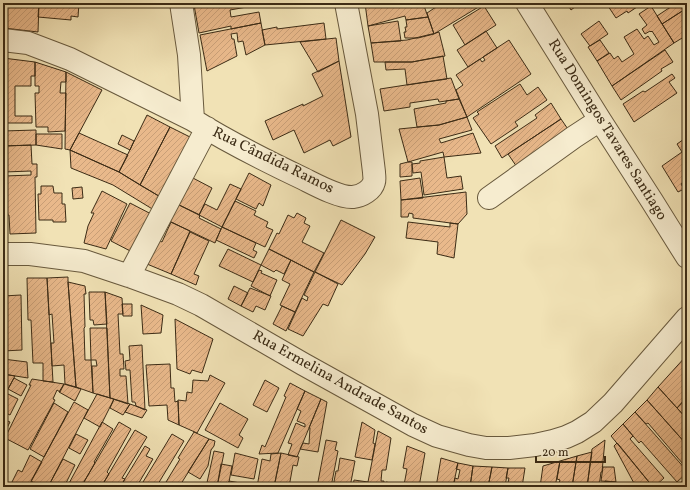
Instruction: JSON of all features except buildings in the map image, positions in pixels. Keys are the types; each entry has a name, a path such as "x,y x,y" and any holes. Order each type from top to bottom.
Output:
{"street":[{"path":"129,276 200,124 182,3"},
{"name":"Rua Cândida Ramos","path":"3,40 28,43 70,59 200,124 249,152 318,186 342,195 353,197 361,195 372,187 374,182 374,172 366,107 346,3"},
{"name":"Rua Domingos Tavares Santiago","path":"527,3 687,257"},
{"path":"490,198 600,120"},
{"name":"Rua Ermelina Andrade Santos","path":"3,254 30,254 84,261 178,294 201,305 413,425 437,436 469,446 486,448 509,448 553,441 566,437 593,422 613,404 687,318"}]}
